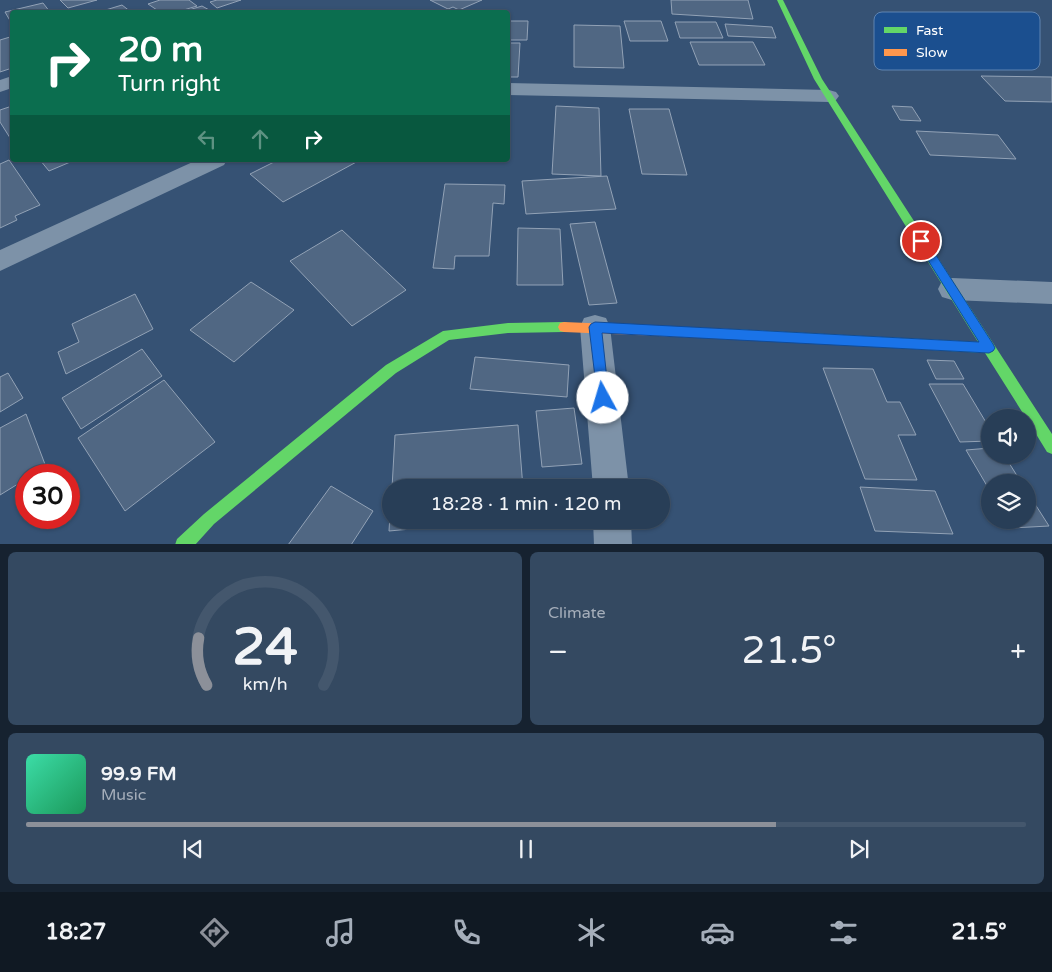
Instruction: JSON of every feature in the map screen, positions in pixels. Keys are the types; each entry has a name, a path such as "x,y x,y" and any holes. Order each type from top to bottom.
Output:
{"street":[{"path":"780,0 818,79 1052,447"},
{"path":"510,89 829,96"},
{"path":"0,261 212,162"},
{"path":"952,290 1052,293"},
{"path":"183,544 209,520 391,369 447,335 508,328 595,327 989,348"},
{"path":"595,327 610,479"},
{"path":"612,529 613,544"}],"building":[{"path":"60,0 97,0 68,8"},
{"path":"160,0 189,0 197,6 184,10 157,10 148,4"},
{"path":"217,0 241,0 217,8 210,2"},
{"path":"430,0 482,0 459,10 453,7 448,9"},
{"path":"671,0 748,0 753,19 672,14"},
{"path":"43,3 48,10 13,10"},
{"path":"122,5 128,10 106,10"},
{"path":"202,6 209,10 189,10"},
{"path":"10,11 10,21 5,12"},
{"path":"510,21 528,21 527,40 510,40"},
{"path":"624,21 661,21 668,41 630,41"},
{"path":"675,22 716,22 723,38 680,38"},
{"path":"725,24 772,27 776,38 728,36"},
{"path":"574,25 620,26 624,68 574,67"},
{"path":"10,37 10,69 0,72 0,40"},
{"path":"690,42 753,42 765,65 699,65"},
{"path":"510,43 520,43 518,77 510,77"},
{"path":"981,76 1052,77 1052,102 1005,101"},
{"path":"556,106 599,108 601,176 552,174"},
{"path":"892,106 912,107 921,121 900,120"},
{"path":"10,107 10,138 0,122 0,110"},
{"path":"629,109 669,109 687,175 642,174"},
{"path":"916,131 998,135 1016,159 930,155"},
{"path":"9,160 40,205 15,216 17,220 0,228 0,164"},
{"path":"42,162 70,162 49,171"},
{"path":"274,162 356,162 283,202 250,174"},
{"path":"607,176 616,209 526,214 522,181"},
{"path":"445,184 505,185 504,204 493,203 489,256 455,256 454,269 433,268"},
{"path":"595,222 617,303 589,305 570,224"},
{"path":"518,228 560,229 563,285 517,285"},
{"path":"342,230 406,290 352,326 290,261"},
{"path":"251,282 294,310 234,362 190,330"},
{"path":"135,294 153,329 66,374 58,352 79,342 72,324"},
{"path":"142,349 162,376 81,429 62,398"},
{"path":"475,357 569,365 567,397 470,389"},
{"path":"927,360 954,361 964,379 936,379"},
{"path":"823,368 873,369 887,402 900,402 916,435 898,435 917,480 865,479"},
{"path":"8,373 23,398 0,412 0,377"},
{"path":"164,380 215,442 125,511 78,438"},
{"path":"929,384 963,384 981,414 981,441 960,442"},
{"path":"574,408 582,464 542,467 536,411"},
{"path":"26,414 45,464 15,464 15,486 0,495 0,428"},
{"path":"518,425 522,479 393,479 395,435"},
{"path":"981,449 981,464 1010,464 1016,474 981,474 981,476 966,450"},
{"path":"331,486 373,511 352,544 289,544"},
{"path":"860,487 935,491 953,534 875,531"},
{"path":"1036,506 1049,526 1036,527"},
{"path":"389,529 411,529 389,531"}],"traffic: fast":[{"path":"780,0 818,79 1052,447"},
{"path":"184,544 209,519 391,369 447,335 508,328 564,327"},
{"path":"729,334 989,348"}],"traffic: slow":[{"path":"564,327 729,334"}],"route":[{"path":"603,398 595,327 989,348 921,241"}]}
